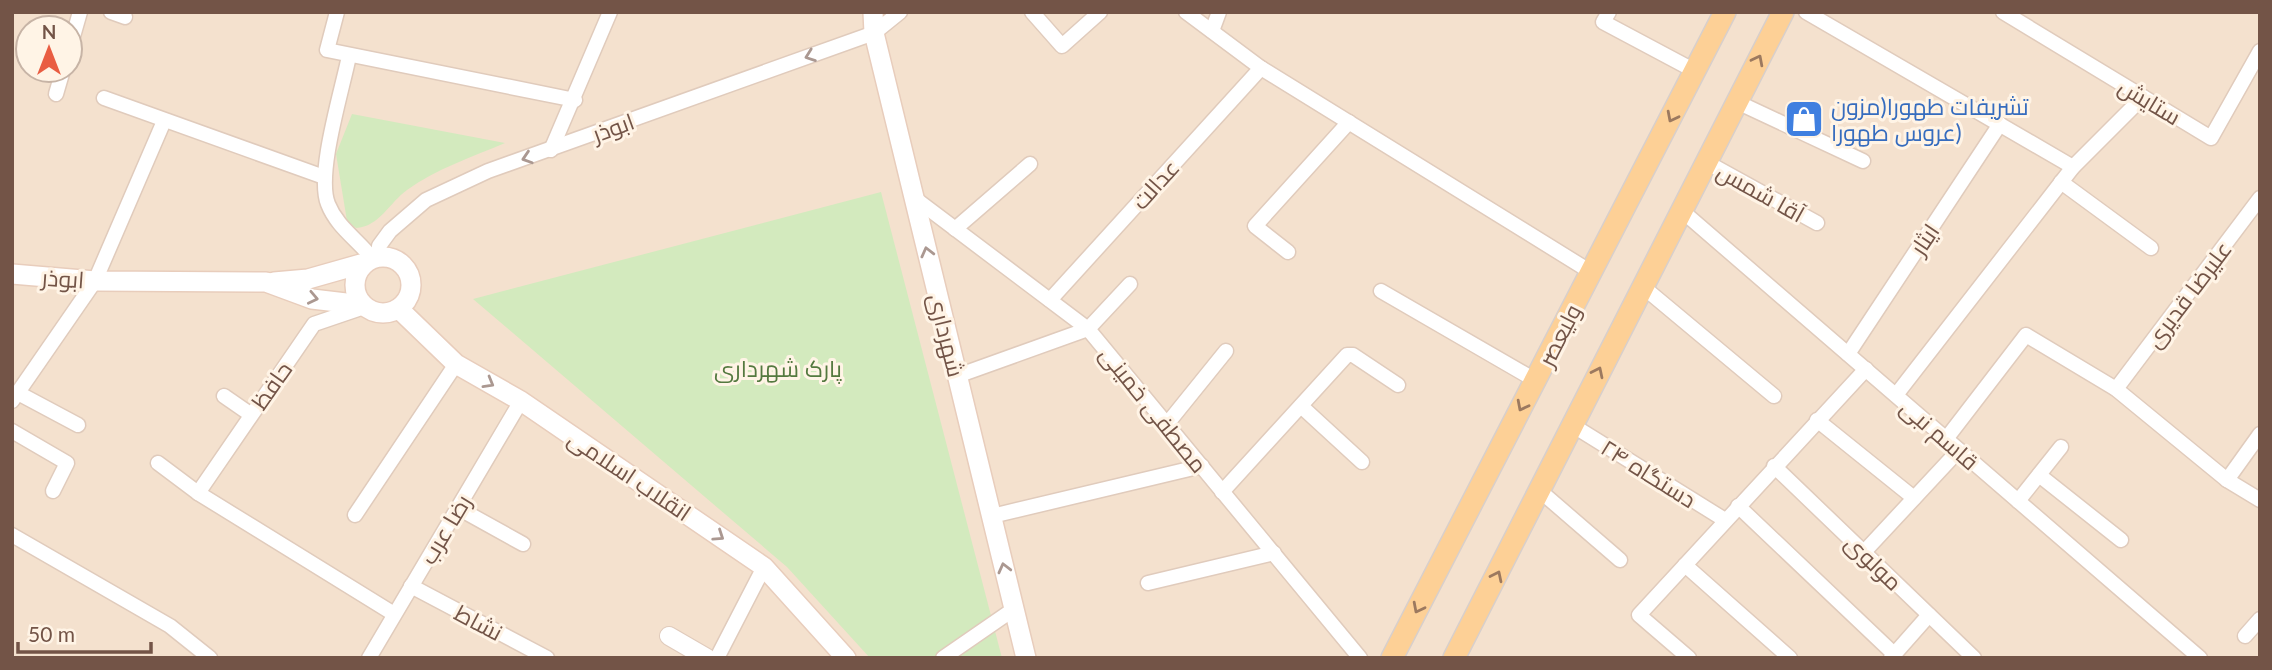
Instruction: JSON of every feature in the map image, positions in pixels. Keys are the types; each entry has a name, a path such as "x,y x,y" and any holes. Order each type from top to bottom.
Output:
{"main road":[{"name":"شهرداری","path":"873,12 874,33 1026,658"},
{"name":"ولیعصر","path":"1392,658 1725,12"},
{"path":"1454,658 1783,12"},
{"path":"266,282 308,279 369,257 394,258 407,270 411,278 410,295 399,309 383,314 364,306 355,285 369,257"},
{"name":"ابوذر","path":"12,274 95,281 266,282 312,299 364,306"},
{"name":"انقلاب اسلامی","path":"399,309 456,364 521,401 764,567 846,658"}],"street":[{"path":"337,12 327,50 575,100"},
{"path":"551,150 575,100 610,12"},
{"name":"ابوذر","path":"369,257 390,231 426,201 488,171 874,33 900,12"},
{"path":"1032,12 1062,46 1100,12"},
{"path":"1186,12 1261,68 1591,272"},
{"path":"1212,32 1219,12"},
{"path":"1609,12 1603,22 1695,71"},
{"path":"1806,12 2073,167"},
{"name":"ستایش","path":"2003,12 2211,138 2260,51"},
{"path":"349,56 324,177 328,203 343,229 369,257"},
{"name":"عدالت","path":"1050,300 1261,68"},
{"path":"56,94 59,84"},
{"path":"1896,395 2073,167 2143,97"},
{"path":"104,98 324,177"},
{"path":"1737,102 1863,160"},
{"path":"78,425 15,397 95,281 164,121"},
{"path":"1288,252 1255,226 1349,122"},
{"name":"ایثار","path":"1847,354 2000,124"},
{"name":"آقا شمس","path":"1706,162 1816,223"},
{"path":"955,229 1030,164"},
{"path":"2061,182 2151,248"},
{"name":"مصطفی خمینی","path":"913,197 1088,329 1360,658"},
{"name":"علیرضا قدیری","path":"2116,389 2260,198"},
{"name":"قاسم نبی","path":"1681,210 2200,658"},
{"path":"957,376 1088,329 1130,284"},
{"path":"1642,286 1773,396"},
{"path":"1381,291 1535,380"},
{"name":"حافظ","path":"198,493 314,324 364,306"},
{"path":"1946,439 2026,335 2116,389 2227,481 2260,500"},
{"path":"1167,424 1226,351"},
{"path":"1222,492 1350,354 1398,386"},
{"path":"355,514 456,364"},
{"path":"1689,658 1639,615 1866,369"},
{"path":"224,396 250,414"},
{"name":"رضا عرب","path":"369,658 521,401"},
{"path":"1301,406 1362,461"},
{"path":"1817,420 1914,498"},
{"name":"۲۴ دستگاه","path":"1572,425 1725,520"},
{"path":"12,431 67,463 53,491"},
{"path":"2227,481 2260,434"},
{"path":"2018,501 2061,447"},
{"path":"1864,552 1959,450"},
{"path":"158,463 198,493 394,614"},
{"path":"992,516 1202,466"},
{"name":"مولوی","path":"1774,466 1974,658"},
{"path":"2039,475 2121,540"},
{"path":"1539,490 1620,560"},
{"path":"1738,506 1893,656 1929,615"},
{"path":"458,508 523,544"},
{"path":"12,535 170,626 210,658"},
{"path":"1148,583 1274,553"},
{"path":"1685,565 1790,658"},
{"path":"717,658 764,567"},
{"name":"نشاط","path":"411,586 547,658"},
{"path":"943,658 1014,609"},
{"path":"2245,636 2260,619"},
{"path":"668,636 707,658"}],"shaded area":[{"path":"12,12 2260,12 2260,658 12,658"}],"green space":[{"path":"352,114 505,143 430,176 407,190 371,223 356,228 347,221 336,154"},
{"name":"پارک شهرداری","path":"881,192 1002,658 870,658 787,567 473,299"}],"place":[{"name":"تشریفات طهورا(مزون عروس طهورا)","path":"1804,119"}]}
